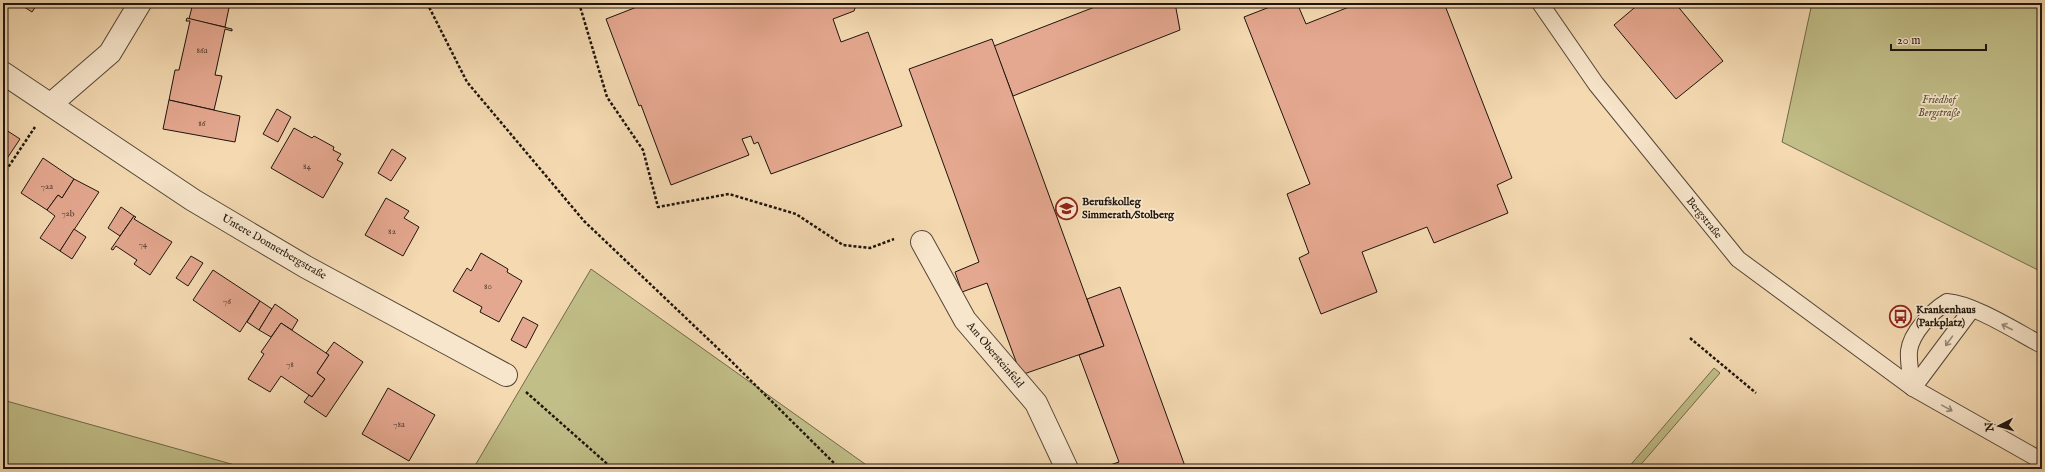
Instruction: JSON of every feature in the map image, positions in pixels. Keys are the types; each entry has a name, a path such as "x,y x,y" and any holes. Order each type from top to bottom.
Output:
{"street":[{"path":"51,104 110,53 140,3"},
{"name":"Untere Donnerbergstraße","path":"3,73 193,200 300,263 506,375"},
{"name":"Am Obersteinfeld","path":"922,242 965,320 1036,403 1067,469"}],"lane":[{"name":"Bergstraße","path":"1540,3 1596,84 1738,259 1913,388 2042,461"},
{"path":"1913,388 1909,350 1927,317 1947,302 1958,303 1972,309 2042,345"},
{"path":"1913,388 1972,309"}],"path":[{"path":"428,3 467,82 584,221 728,358 840,469"},
{"path":"579,3 607,97 643,150 658,207 729,194 796,214 843,245 870,248 899,237 922,242"},
{"path":"3,175 51,104"},
{"path":"1690,338 1756,393"},
{"path":"506,375 612,469"}],"green space":[{"name":"Friedhof Bergstraße","path":"1812,3 2042,3 2042,272 1782,142"},
{"path":"591,269 872,469 473,469"},
{"path":"1714,368 1720,373 1637,469 1627,469"},
{"path":"3,400 249,469 3,469"}],"building":[{"path":"18,3 38,3 32,12"},
{"path":"193,3 230,3 225,27 189,19"},
{"path":"647,3 857,3 854,11 833,19 841,42 868,32 902,126 771,174 758,142 754,144 751,136 742,139 749,155 671,185 641,105 639,106 606,19"},
{"path":"1105,3 1175,3 1180,30 1013,96 994,46"},
{"path":"1280,3 1297,3 1306,24 1359,3 1444,3 1512,178 1497,185 1508,213 1434,243 1427,227 1362,252 1377,292 1321,314 1299,258 1309,253 1287,194 1310,184 1244,17"},
{"path":"1640,3 1675,3 1723,61 1676,99 1614,25"},
{"path":"187,18 232,29 232,31 225,29 215,75 222,76 214,110 169,100 175,70 179,70 190,21 186,21"},
{"path":"992,39 1104,346 1021,375 987,283 962,292 955,272 979,262 909,69"},
{"path":"169,100 240,116 235,142 163,129"},
{"path":"277,109 291,117 278,142 263,134"},
{"path":"3,128 20,139 6,160 3,157"},
{"path":"294,128 312,138 314,136 334,147 333,150 341,154 337,160 343,163 323,198 271,168"},
{"path":"392,149 406,158 391,181 378,173"},
{"path":"43,158 74,179 62,198 58,195 47,210 21,193"},
{"path":"74,179 99,192 60,251 40,238 55,216 47,210 58,195 62,198"},
{"path":"386,198 409,211 404,218 419,227 403,256 365,235"},
{"path":"121,207 134,216 120,236 108,228"},
{"path":"134,216 136,217 134,219 172,242 150,275 134,264 137,260 116,246 113,250 111,249"},
{"path":"74,229 86,237 72,259 60,251"},
{"path":"481,253 508,269 507,272 522,281 499,322 480,312 482,307 453,291 467,268 471,271"},
{"path":"191,256 203,263 188,286 176,278"},
{"path":"213,270 260,301 240,332 193,300"},
{"path":"1120,287 1186,469 1112,469 1110,465 1119,462 1079,355 1104,346 1087,299"},
{"path":"260,301 272,309 259,330 247,322"},
{"path":"275,304 298,320 292,330 281,323 271,337 259,330"},
{"path":"523,317 538,325 526,348 511,340"},
{"path":"281,323 329,355 317,373 325,379 312,397 281,376 270,392 248,379 264,354 261,352"},
{"path":"334,342 363,362 326,417 304,402 309,395 312,397 325,379 317,373 329,355 326,353"},
{"path":"388,388 435,415 409,461 362,434"}],"place":[{"name":"Berufskolleg Simmerath/Stolberg","path":"1066,208"},
{"name":"Krankenhaus (Parkplatz)","path":"1901,316"}]}
